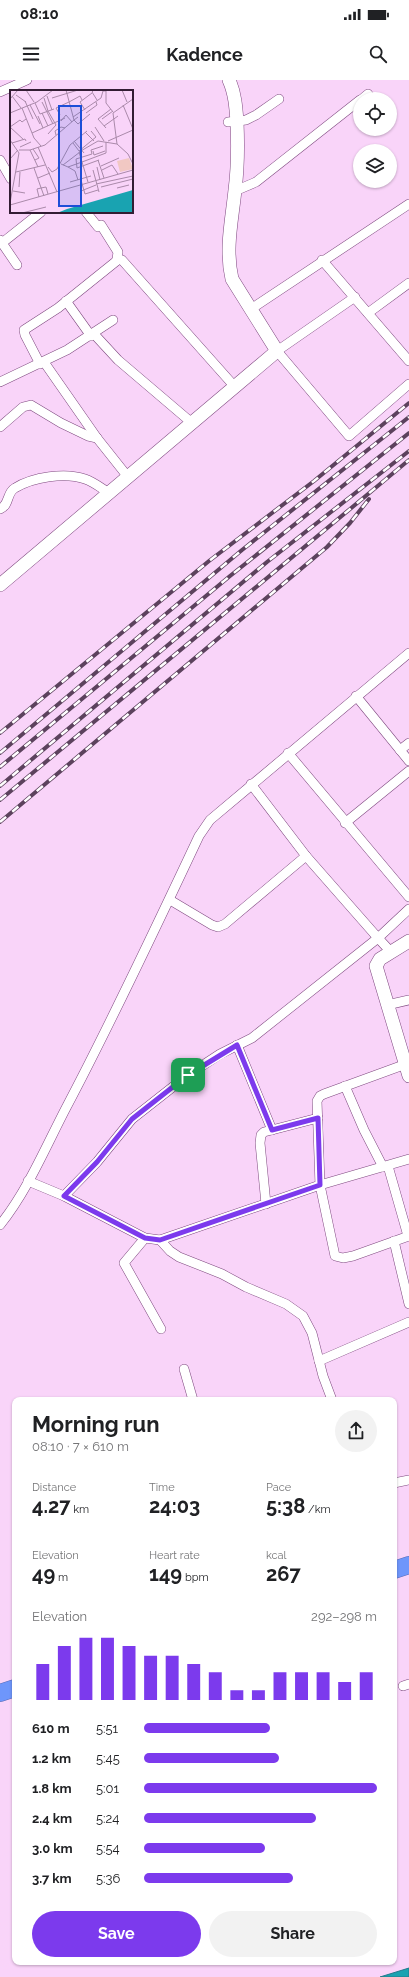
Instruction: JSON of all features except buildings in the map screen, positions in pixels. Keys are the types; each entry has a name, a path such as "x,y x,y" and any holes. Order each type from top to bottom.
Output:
{"highway":[{"path":"397,1569 409,1565"},
{"path":"0,1693 12,1689"}],"main road":[{"path":"0,585 277,351 232,279 229,267 229,242 238,162 232,121 232,86 229,80"},
{"path":"408,1068 376,966 380,959 409,941"}],"street":[{"path":"11,90 27,80"},
{"path":"0,92 10,90"},
{"path":"232,121 246,120 279,99"},
{"path":"235,191 256,182 353,106"},
{"path":"0,160 10,177"},
{"path":"251,309 322,260 409,204"},
{"path":"17,265 1,241 40,213"},
{"path":"87,213 117,249 117,259"},
{"path":"117,259 66,301 24,330 24,335 42,363 97,438 128,477"},
{"path":"117,259 122,260 157,297 235,387"},
{"path":"322,260 409,361"},
{"path":"368,313 409,283"},
{"path":"355,297 277,351 349,436 409,384"},
{"path":"66,301 92,335 128,369 192,423"},
{"path":"0,382 42,363 92,335 113,320"},
{"path":"0,427 23,407 31,406 67,426 88,436 97,438"},
{"path":"0,509 4,507 11,491 15,488 31,481 53,477 70,476 84,479 109,493"},
{"path":"0,1225 10,1213 28,1181 129,987 199,836 210,820 251,784 409,653"},
{"path":"356,696 409,761"},
{"path":"400,750 409,743"},
{"path":"288,753 345,823 409,897"},
{"path":"345,823 409,771"},
{"path":"251,784 306,856 391,952"},
{"path":"170,900 218,927 225,924 306,856"},
{"path":"64,1196 97,1162 132,1119 188,1075 237,1045 252,1038 378,938 409,909"},
{"path":"387,1005 409,1000"},
{"path":"237,1045 272,1130"},
{"path":"345,1086 364,1130 385,1166 408,1236 353,1256 343,1258 335,1256 320,1185 317,1101 320,1096 345,1086 408,1068"},
{"path":"266,1204 260,1138 264,1132 318,1118"},
{"path":"28,1181 64,1196 145,1238 160,1240 320,1185 409,1159"},
{"path":"145,1238 124,1263 161,1329"},
{"path":"160,1240 180,1257 222,1274 246,1288 296,1309 309,1324 331,1397"},
{"path":"394,1241 409,1304"},
{"path":"319,1361 409,1322"},
{"path":"184,1369 192,1397"},
{"path":"397,1482 409,1480"}],"shaded area":[{"path":"409,1968 409,1977 380,1977"}],"railway":[{"path":"0,733 209,561 314,481 409,403"},
{"path":"0,753 242,550 409,417"},
{"path":"0,767 230,576 409,433"},
{"path":"0,786 267,562 409,451"},
{"path":"0,800 409,460"},
{"path":"0,822 327,547 350,523 369,499"}],"route":[{"path":"237,1045 272,1130 318,1118 320,1185 160,1240 145,1238 64,1196 97,1162 132,1119 188,1075 220,1054 237,1045"}]}
